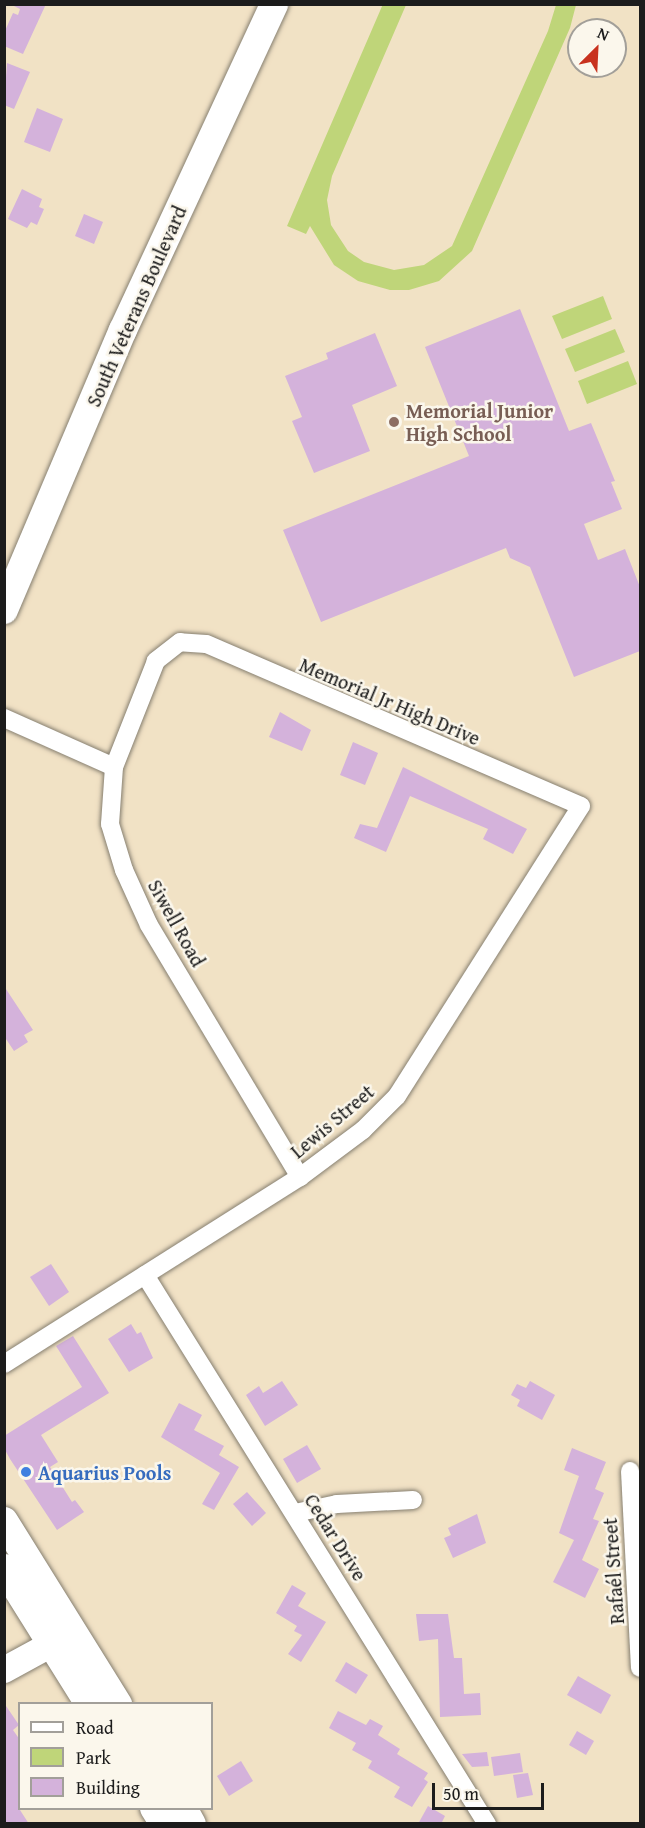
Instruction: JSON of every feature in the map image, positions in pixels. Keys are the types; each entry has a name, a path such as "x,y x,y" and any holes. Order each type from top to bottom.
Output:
{"main road":[{"name":"South Veterans Boulevard","path":"4,610 123,330 274,4"},
{"path":"4,1521 63,1638 88,1702"},
{"path":"4,1568 116,1702"},
{"path":"155,1810 164,1824"},
{"path":"184,1810 192,1824"}],"street":[{"name":"Siwell Road","path":"180,642 156,661 114,767 110,824 124,870 149,925 300,1177"},
{"name":"Memorial Jr High Drive","path":"180,642 206,644 581,806"},
{"path":"4,718 114,767"},
{"name":"Lewis Street","path":"4,1364 300,1177 363,1130 397,1096 581,806"},
{"name":"Cedar Drive","path":"145,1275 486,1824"},
{"name":"Rafaél Street","path":"630,1472 640,1668"},
{"path":"295,1514 337,1504 413,1500"},
{"path":"4,1670 63,1638"}],"green space":[{"path":"383,4 406,5 332,176 327,200 331,225 348,251 364,262 394,270 424,265 452,246 548,31 556,5 576,5 573,18 567,18 567,35 472,251 439,281 409,290 390,290 358,281 334,265 310,226 306,234 287,226"},
{"path":"603,296 612,319 562,339 552,316"},
{"path":"615,329 625,352 575,372 565,349"},
{"path":"628,361 637,384 587,404 578,381"}],"building":[{"path":"10,4 46,4 23,54 4,46 4,33 13,13 18,15 20,9"},
{"path":"7,63 30,72 14,109 4,105"},
{"path":"37,108 63,119 50,152 24,142"},
{"path":"22,189 42,199 39,207 44,209 37,225 31,222 27,228 8,219"},
{"path":"84,214 103,222 94,244 75,236"},
{"path":"520,309 569,431 591,423 615,481 611,482 622,509 584,524 598,560 625,549 640,587 640,651 574,677 530,567 510,558 506,548 321,622 283,530 469,456 425,347"},
{"path":"375,333 397,386 352,405 370,451 314,473 292,421 302,417 285,376 328,359 326,353"},
{"path":"280,712 311,730 302,751 269,737"},
{"path":"353,742 378,753 365,785 340,775"},
{"path":"403,767 527,829 513,854 483,839 488,829 410,796 386,852 354,838 360,824 377,828"},
{"path":"4,986 33,1030 24,1035 28,1042 14,1051 4,1036"},
{"path":"51,1264 69,1292 49,1306 30,1277"},
{"path":"131,1324 137,1334 141,1332 153,1358 129,1372 108,1339"},
{"path":"73,1336 109,1393 41,1435 58,1462 50,1467 72,1502 75,1500 84,1512 57,1530 10,1459 4,1448 4,1436 82,1387 56,1346"},
{"path":"282,1381 298,1405 265,1426 246,1395 259,1386 263,1393"},
{"path":"530,1381 555,1395 542,1420 517,1406 520,1400 511,1395 517,1384 526,1388"},
{"path":"179,1403 202,1415 194,1430 224,1446 219,1455 239,1467 214,1510 202,1504 220,1473 161,1437"},
{"path":"307,1445 321,1469 297,1483 283,1459"},
{"path":"572,1448 606,1462 595,1489 604,1493 593,1519 599,1521 582,1560 599,1569 585,1598 553,1582 574,1540 559,1533 579,1476 564,1470"},
{"path":"247,1492 266,1513 252,1526 233,1504"},
{"path":"477,1514 486,1543 453,1558 444,1538 451,1535 448,1528"},
{"path":"292,1585 306,1593 298,1606 326,1622 301,1662 288,1654 302,1635 294,1631 297,1626 276,1613"},
{"path":"416,1614 448,1614 454,1658 462,1658 464,1694 480,1693 481,1715 440,1717 438,1639 419,1641"},
{"path":"346,1662 368,1675 356,1694 335,1681"},
{"path":"578,1676 611,1695 601,1714 567,1695"},
{"path":"4,1703 18,1724 13,1730 18,1737 18,1810 29,1824 4,1824"},
{"path":"338,1711 366,1725 370,1719 383,1726 378,1735 400,1749 397,1754 428,1773 424,1779 428,1782 412,1807 394,1797 400,1787 368,1768 372,1761 352,1750 356,1743 329,1728"},
{"path":"577,1731 594,1741 586,1755 569,1745"},
{"path":"487,1752 489,1766 472,1767 462,1754"},
{"path":"520,1753 523,1772 494,1776 491,1757"},
{"path":"241,1761 253,1781 229,1796 217,1776"},
{"path":"528,1773 533,1795 517,1798 513,1775"},
{"path":"428,1806 445,1816 441,1824 418,1824"}],"place":[{"name":"Memorial Junior High School","path":"394,422"},
{"name":"Aquarius Pools","path":"26,1472"}]}
